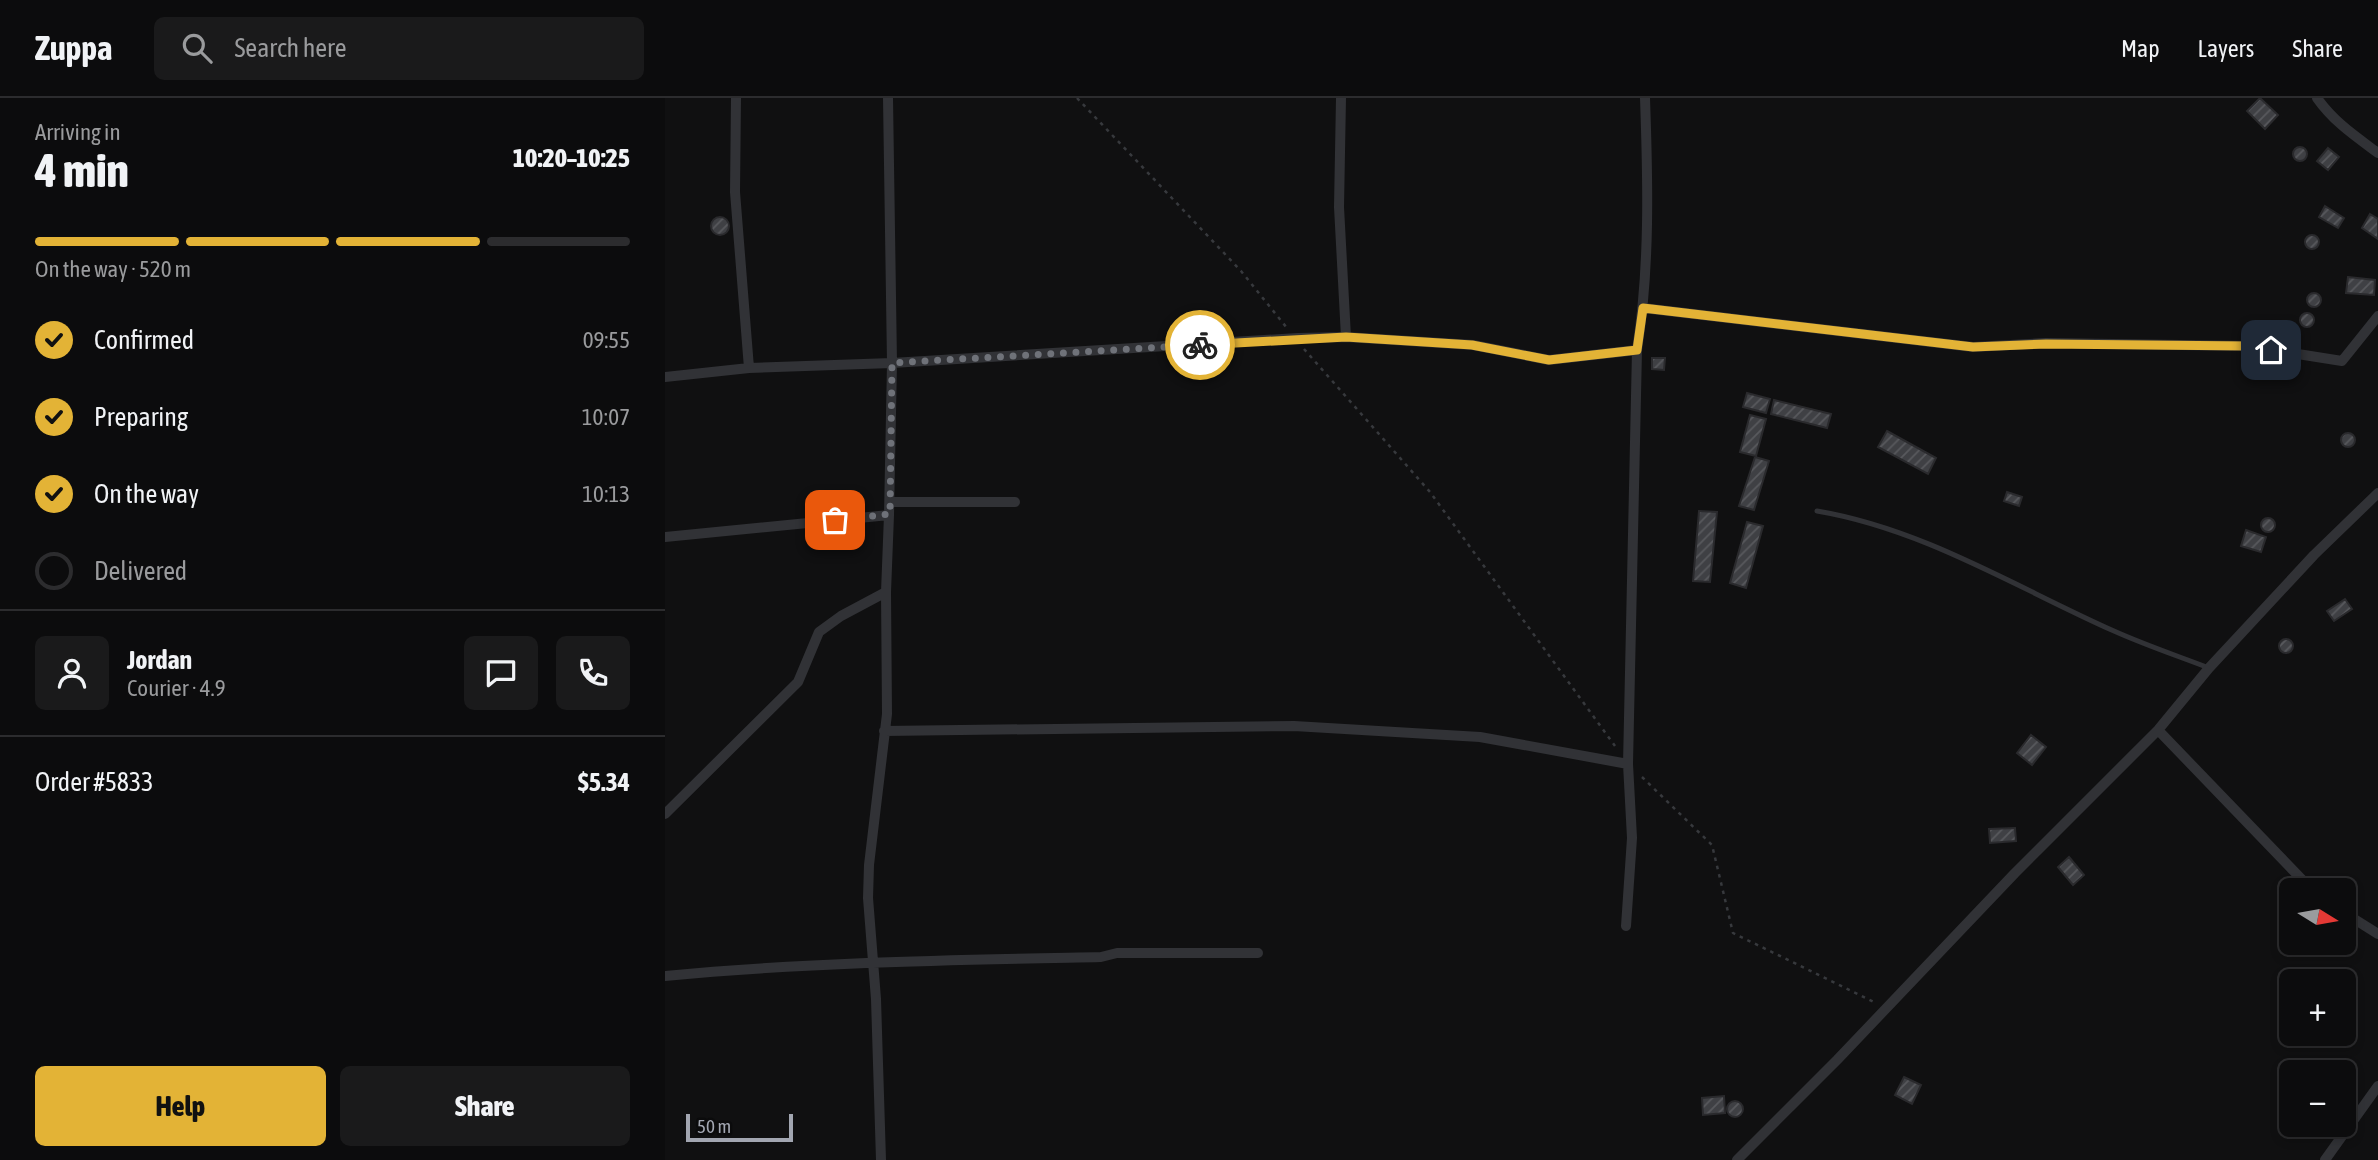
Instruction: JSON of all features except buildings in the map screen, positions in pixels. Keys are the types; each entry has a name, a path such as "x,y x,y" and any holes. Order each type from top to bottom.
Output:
{"street":[{"path":"736,98 736,192 749,368"},
{"path":"881,1160 869,865 887,714 886,593 892,363 888,98"},
{"path":"1341,98 1339,207 1346,337"},
{"path":"1626,926 1632,838 1628,764 1637,350 1643,308 1648,162 1645,98"},
{"path":"2317,98 2328,114 2342,127 2378,153"},
{"path":"1643,308 1973,347 2046,344 2248,346 2342,361 2378,316"},
{"path":"665,377 749,368 892,363 1346,337 1472,345 1549,360 1637,350"},
{"path":"1737,1160 2015,873 2158,730 2209,668 2314,555 2378,494"},
{"path":"890,502 1015,502"},
{"path":"665,537 890,514"},
{"path":"665,814 798,682 819,632 841,615 886,593"},
{"path":"884,730 1294,726 1480,737 1628,764"},
{"path":"2158,730 2300,878"},
{"path":"2356,920 2378,934"},
{"path":"665,976 708,971 873,962 1101,957 1117,953 1258,953"},
{"path":"2325,1160 2378,1086"}],"lane":[{"path":"1817,511 1846,516 1911,537 2116,632 2209,668"}],"path":[{"path":"1077,98 1241,271 1430,492 1628,764 1712,845 1733,933 1887,1008"}],"way so far":[{"path":"835,520 890,514 892,363 1200,345"}],"route":[{"path":"1200,345 1346,337 1472,345 1549,360 1637,350 1643,308 1973,347 2046,344 2248,346 2271,350"}]}
